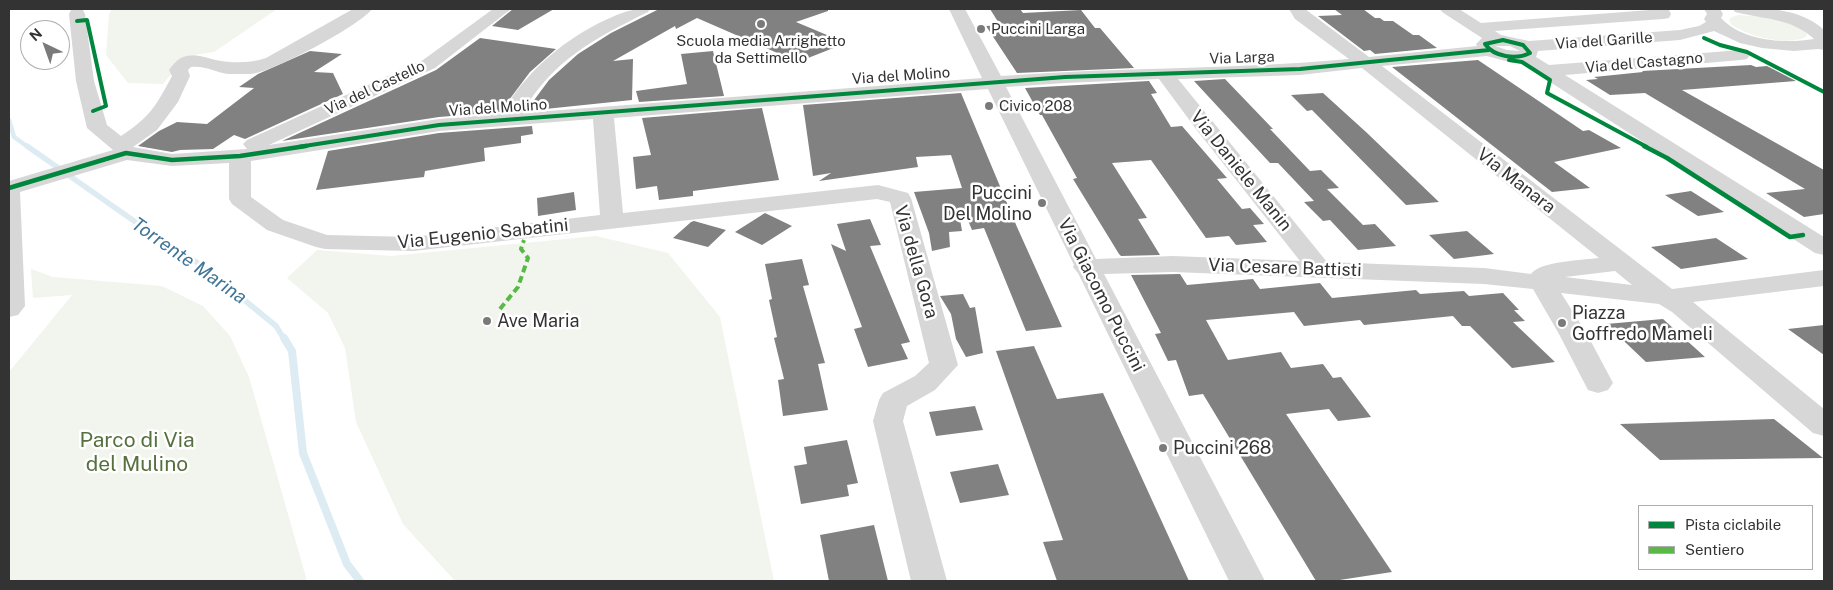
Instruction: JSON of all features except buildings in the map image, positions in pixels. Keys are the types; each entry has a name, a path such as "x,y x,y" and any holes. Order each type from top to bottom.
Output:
{"street":[{"path":"77,14 83,67 97,128 118,152 150,126 168,102 181,76 178,70 185,62 206,61 228,68 254,68 272,62 345,22 364,9"},
{"name":"Via del Castello","path":"240,156 252,146 429,64 502,9"},
{"path":"508,120 530,83 561,52 642,9"},
{"name":"Via Giacomo Puccini","path":"957,9 1246,581"},
{"path":"1297,9 1301,16 1365,62"},
{"path":"1448,9 1478,28 1493,45"},
{"name":"Via del Garille","path":"1525,52 1680,35 1704,30 1714,16 1736,10 1747,10 1798,22 1823,41"},
{"path":"1478,28 1663,14"},
{"path":"1714,16 1745,47 1790,46 1823,41"},
{"name":"Via del Garille","path":"1680,35 1745,47"},
{"name":"Via Larga","path":"995,82 1164,72 1300,69 1493,45 1500,54 1525,52 1546,71 1813,234 1824,248"},
{"name":"Via del Castagno","path":"1546,71 1745,47"},
{"name":"Via Manara","path":"1365,62 1651,287 1669,297"},
{"name":"Via Daniele Manin","path":"1164,72 1203,125 1319,269"},
{"name":"Via del Molino","path":"9,309 12,306 10,197 14,188 118,152 172,160 240,156 439,125 995,82"},
{"path":"603,112 612,221"},
{"name":"Via Eugenio Sabatini","path":"240,156 240,199 275,225 325,242 413,244 612,221"},
{"name":"Via della Gora","path":"612,221 878,192 900,198 944,365 924,383 894,400 888,421 929,581"},
{"path":"1533,282 1556,271 1621,263"},
{"name":"Via Cesare Battisti","path":"1086,267 1173,264 1484,276"},
{"path":"1484,276 1669,297 1824,278"},
{"path":"1533,282 1574,334 1598,383"},
{"path":"1669,297 1824,425"}],"green space":[{"path":"112,9 277,9 214,52 186,56 163,84 128,83 106,55 109,14"},
{"path":"1739,15 1775,18 1804,30 1807,34 1806,37 1797,40 1767,39 1747,33 1731,24 1729,20"},
{"path":"596,236 668,253 720,317 774,581 455,581 403,524 356,422 345,348 328,313 287,278 317,250 391,256"},
{"name":"Parco di Via del Mulino","path":"31,269 53,277 162,286 203,306 230,336 249,377 307,581 9,581 9,372 72,295 33,298"}],"waterway":[{"name":"Torrente Marina","path":"9,120 14,137 28,147"},
{"name":"Torrente Marina","path":"27,146 144,228 204,267 276,326 284,339"},
{"name":"Torrente Marina","path":"284,338 292,351 303,453 347,564 360,581"}],"marked path":[{"path":"500,309 518,287 528,258 521,249 524,240"}],"cycle path":[{"path":"77,21 87,20 106,106 93,111"},
{"path":"1704,38 1720,45 1747,52 1824,92"},
{"path":"9,188 126,153 172,160 240,156 439,125 1065,77 1300,69 1489,50 1515,57 1530,53 1523,45 1517,42 1503,40 1496,40 1485,44 1489,50"},
{"path":"1509,60 1522,62 1550,80 1547,93 1667,158 1790,237 1803,235"}],"place":[{"name":"Scuola media Arrighetto da Settimello","path":"761,24"},
{"name":"Puccini Larga","path":"981,29"},
{"name":"Civico 208","path":"989,106"},
{"name":"Puccini Del Molino","path":"1042,203"},
{"name":"Ave Maria","path":"487,321"},
{"name":"Piazza Goffredo Mameli","path":"1562,323"},
{"name":"Puccini 268","path":"1163,448"}]}
